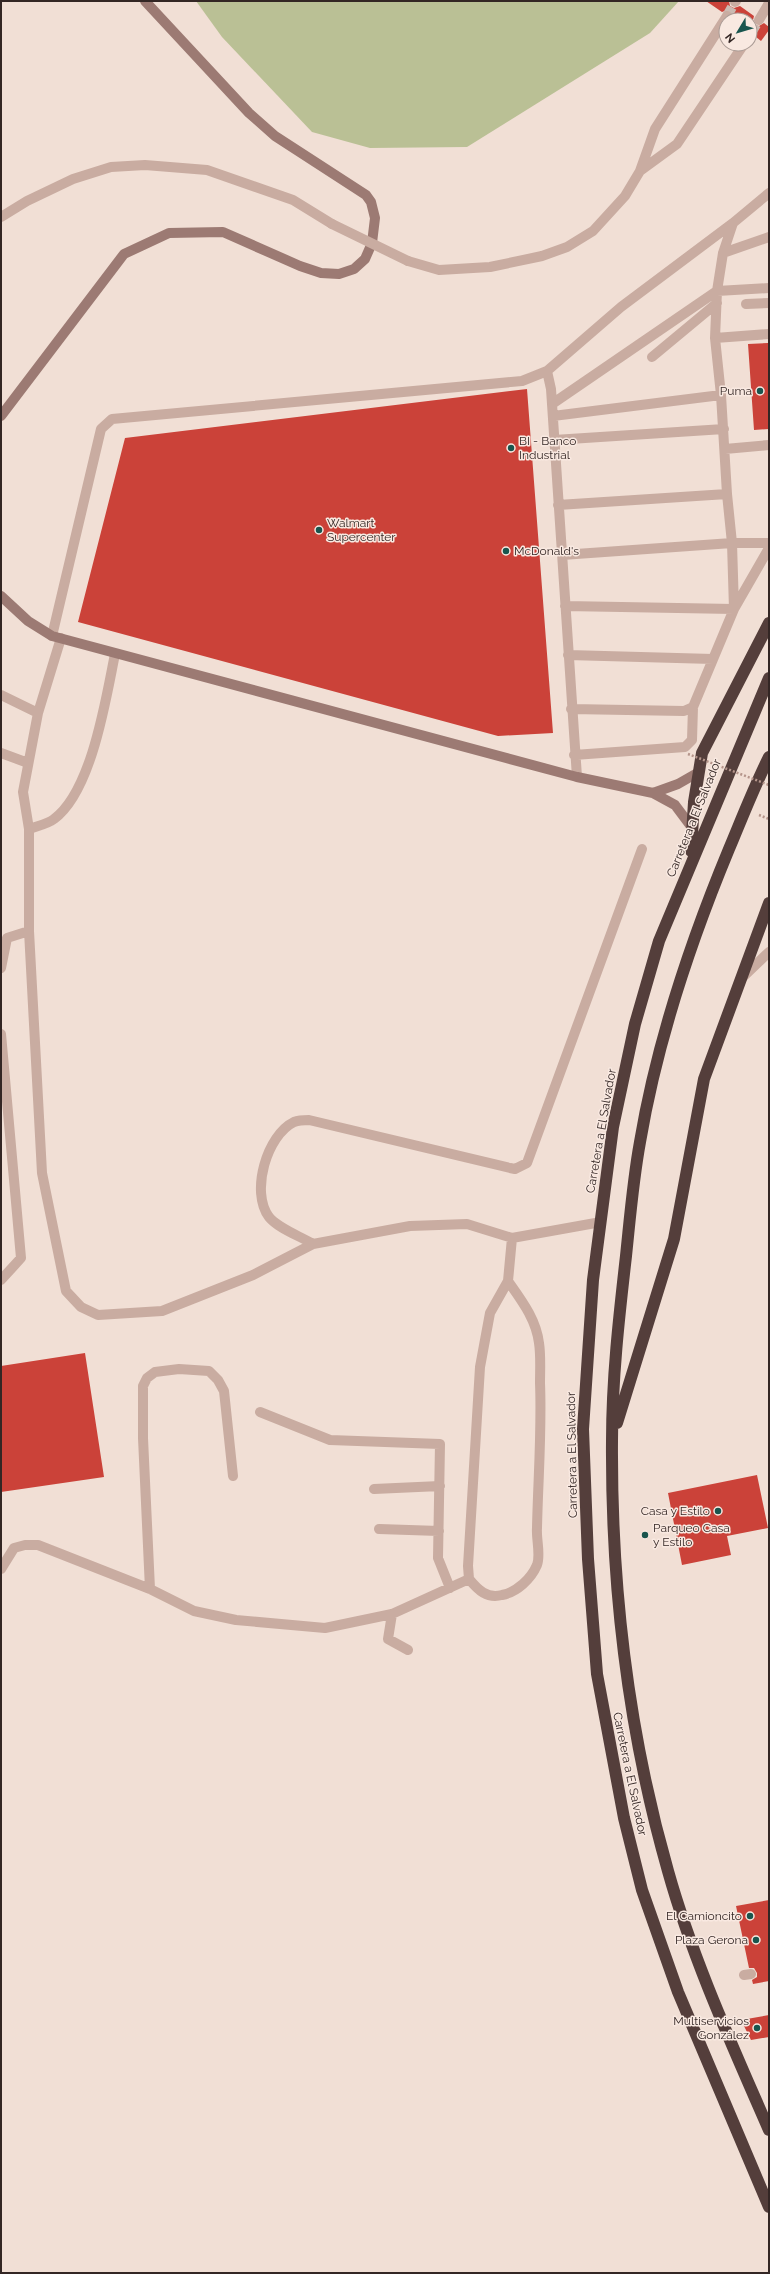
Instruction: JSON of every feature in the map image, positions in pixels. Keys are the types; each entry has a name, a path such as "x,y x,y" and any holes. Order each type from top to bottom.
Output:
{"highway":[{"path":"691,863 694,802 702,753 769,623"},
{"name":"Carretera a El Salvador","path":"769,678 659,941 635,1024 613,1127 592,1287 583,1429 588,1559 597,1674 624,1818 642,1890 678,1992 769,2207"},
{"name":"Carretera a El Salvador","path":"769,757 717,879 695,937 661,1046 651,1088 640,1142 631,1205 620,1309 612,1439 614,1544 626,1673 647,1788 668,1873 705,1982 769,2130"},
{"path":"612,1439 674,1239 704,1079 769,903"}],"street":[{"path":"1,416 124,254 169,233 223,232 300,266 321,273 338,274 354,269 365,259 372,243 375,218 366,195 270,131 249,113 145,1"},
{"path":"759,20 769,3"},
{"path":"1,217 27,201 73,179 111,167 145,165 207,170 293,200 332,224 408,261 439,270 490,267 542,256 567,247 593,231 625,196 640,171 655,129 718,30"},
{"path":"640,171 677,144 739,52"},
{"path":"601,1222 512,1238 467,1224 410,1226 314,1244 253,1275 162,1311 98,1315 81,1308 66,1291 42,1173 29,930 29,829 24,792 28,763 101,429 112,419 522,381 547,371 621,307 733,223 769,193"},
{"path":"733,223 723,253 717,290 715,338 724,428 727,494 732,543 734,609"},
{"path":"723,253 769,238"},
{"path":"552,404 717,290 769,288"},
{"path":"746,304 769,302"},
{"path":"652,357 716,303"},
{"path":"715,338 769,334"},
{"path":"547,371 552,404 574,755 577,777"},
{"path":"552,416 721,395"},
{"path":"554,440 724,428"},
{"path":"725,449 769,445"},
{"path":"558,505 727,494"},
{"path":"562,556 732,543 769,543"},
{"path":"574,755 686,748 692,740 693,707 713,658 734,609 769,548"},
{"path":"1,596 28,621 56,637 577,777 653,793 675,805 693,829"},
{"path":"565,606 734,609"},
{"path":"29,829 54,819 76,794 99,728 115,654"},
{"path":"568,655 713,658"},
{"path":"1,695 38,713"},
{"path":"571,709 684,711 693,707"},
{"path":"1,753 28,763"},
{"path":"653,793 678,784 699,772"},
{"path":"314,1244 274,1222 266,1212 260,1194 260,1179 265,1162 278,1137 294,1122 309,1120 510,1168 522,1167 527,1163 642,849"},
{"path":"1,968 4,938 29,930"},
{"path":"742,978 769,952"},
{"path":"1,1034 20,1258 1,1280"},
{"path":"508,1281 532,1316 539,1343 541,1403 536,1538 538,1563 532,1574 508,1594 496,1597 486,1595 477,1590 469,1579 468,1566 480,1367 490,1313 508,1281 512,1238"},
{"path":"150,1589 143,1438 143,1386 147,1378 155,1372 179,1369 209,1371 218,1380 224,1391 233,1476"},
{"path":"260,1412 330,1440 438,1444 441,1446 438,1558 450,1588"},
{"path":"374,1489 440,1486"},
{"path":"379,1529 439,1531"},
{"path":"1,1569 14,1548 25,1545 38,1545 150,1589 194,1611 236,1620 325,1628 392,1614 469,1579"},
{"path":"392,1614 388,1639 408,1650"}],"path":[{"path":"688,754 769,784"}],"green space":[{"path":"196,1 679,1 650,33 467,147 370,148 312,132 222,37"}],"building":[{"path":"706,1 729,1 730,6 734,8 740,6 748,12 731,12 727,10 722,12"},
{"path":"764,23 769,27 769,30 761,41 758,39 758,26"},
{"name":"Puma","path":"768,343 769,429 754,430 748,344"},
{"name":"Walmart Supercenter","path":"527,389 553,733 498,736 78,622 125,438"},
{"path":"85,1353 104,1477 1,1492 1,1366"},
{"name":"Casa y Estilo","path":"757,1475 768,1528 727,1536 731,1555 682,1565 668,1493"},
{"name":"Plaza Gerona","path":"769,1900 769,1981 753,1984 752,1980 757,1977 757,1973 754,1968 749,1968 736,1906"},
{"name":"Multiservicios González","path":"769,2015 769,2037 751,2040 741,2020"}],"tunnel":[{"path":"729,12 735,2"}],"place":[{"name":"Puma","path":"760,391"},
{"name":"BI - Banco Industrial","path":"511,448"},
{"name":"Walmart Supercenter","path":"319,530"},
{"name":"McDonald's","path":"506,551"},
{"name":"Casa y Estilo","path":"718,1511"},
{"name":"Parqueo Casa y Estilo","path":"645,1535"},
{"name":"El Camioncito","path":"750,1916"},
{"name":"Plaza Gerona","path":"756,1940"},
{"name":"Multiservicios González","path":"757,2028"}]}
